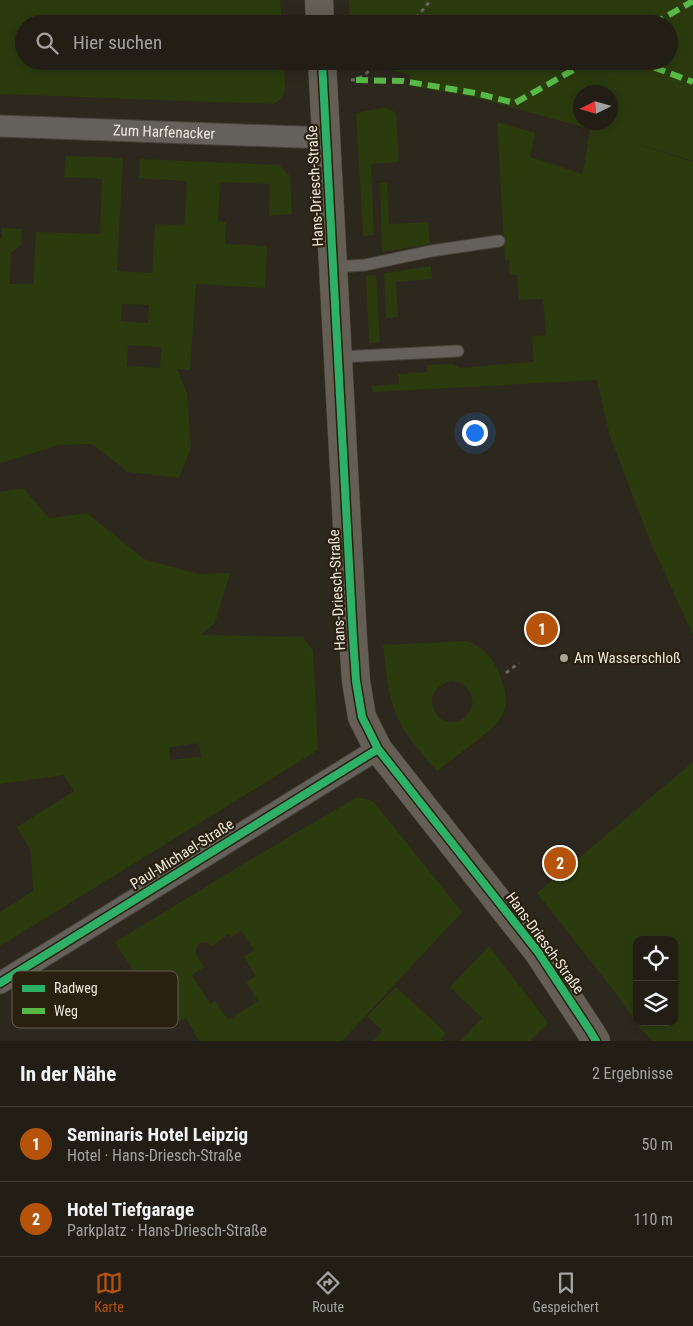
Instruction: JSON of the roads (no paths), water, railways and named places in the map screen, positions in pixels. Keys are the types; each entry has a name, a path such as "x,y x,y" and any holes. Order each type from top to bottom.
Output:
{"main road":[{"path":"319,0 320,15"},
{"name":"Hans-Driesch-Straße","path":"323,70 356,681 362,717 378,749 538,952 596,1041"}],"street":[{"name":"Zum Harfenacker","path":"0,126 327,138"},
{"name":"Paul-Michael-Straße","path":"18,971 378,749"},
{"name":"Paul-Michael-Straße","path":"0,982 12,975"}],"lane":[{"path":"334,267 365,265 431,251 499,241"},
{"path":"339,357 458,351"}],"place":[{"name":"Seminaris Hotel Leipzig","path":"542,629"},
{"name":"Am Wasserschloß","path":"564,658"},
{"name":"Hotel Tiefgarage","path":"560,863"}]}
